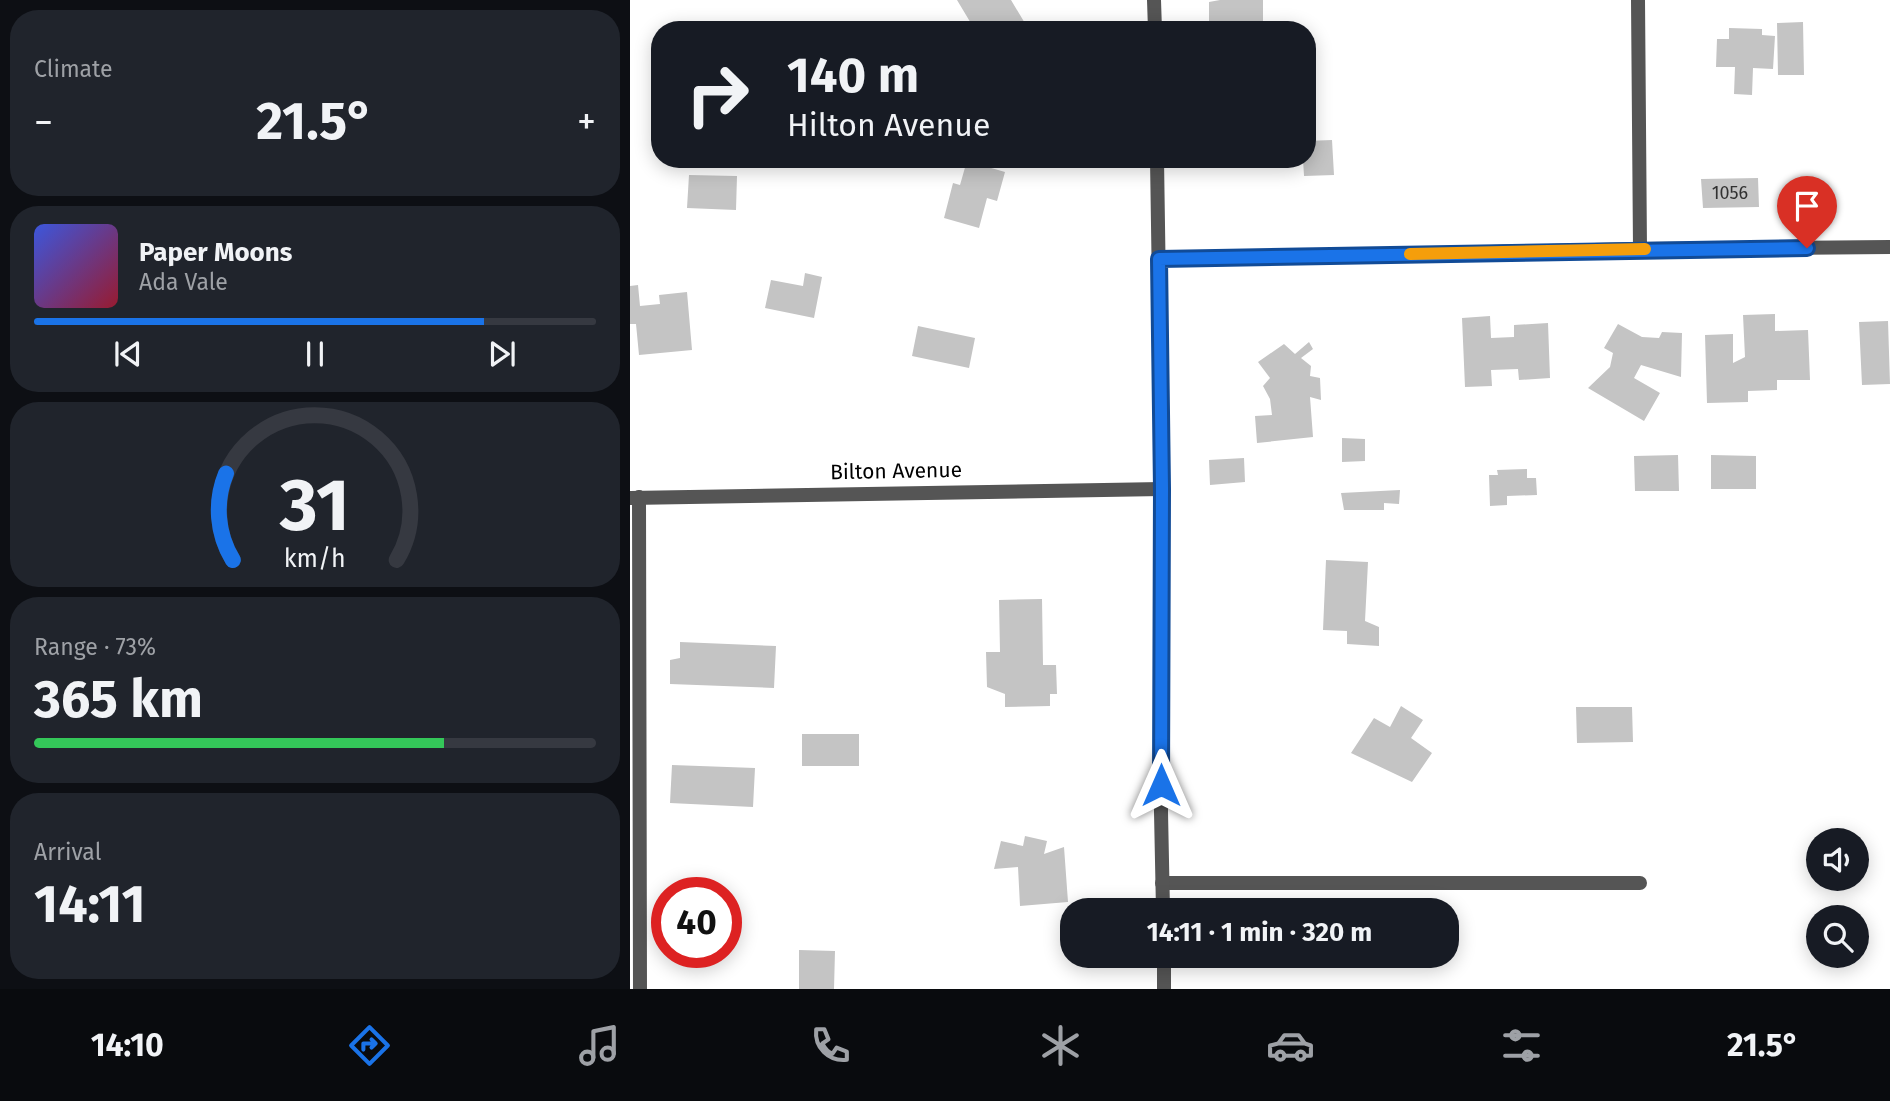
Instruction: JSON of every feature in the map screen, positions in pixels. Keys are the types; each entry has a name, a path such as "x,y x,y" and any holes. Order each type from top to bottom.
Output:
{"street":[{"path":"1154,0 1155,21"},
{"path":"1638,0 1640,249"},
{"path":"1157,168 1162,489 1163,898"},
{"path":"1159,259 1640,249 1890,247"},
{"name":"Bilton Avenue","path":"635,498 1162,489"},
{"path":"635,498 640,989"},
{"path":"1162,883 1640,883"},
{"path":"1164,968 1164,989"}],"building":[{"path":"957,0 1011,0 1024,21 970,21"},
{"path":"1263,0 1263,21 1209,21 1209,2"},
{"path":"1803,22 1804,75 1778,75 1777,23"},
{"path":"1729,28 1762,29 1762,35 1775,36 1773,69 1753,68 1752,95 1734,94 1735,67 1716,67 1717,39 1729,39"},
{"path":"1332,140 1334,175 1304,176 1304,168 1316,168 1316,141"},
{"path":"965,168 991,168 1005,172 997,201 987,198 979,228 944,218 953,183 960,185"},
{"path":"689,175 737,176 736,210 687,208"},
{"path":"1758,178 1759,207 1703,208 1701,179"},
{"path":"805,273 822,277 814,318 765,308 771,280 803,286"},
{"path":"638,285 640,306 660,304 659,295 687,292 692,350 639,355 636,324 630,324 630,286"},
{"path":"1775,314 1775,331 1808,330 1810,380 1777,380 1777,390 1748,391 1748,402 1707,403 1705,335 1733,334 1733,363 1745,357 1743,315"},
{"path":"1490,316 1491,338 1514,337 1514,325 1548,323 1550,378 1519,380 1518,369 1491,370 1492,386 1465,387 1462,318"},
{"path":"1888,321 1890,384 1862,385 1859,322"},
{"path":"1618,324 1642,337 1659,338 1662,332 1682,333 1681,377 1641,365 1634,378 1660,393 1644,421 1588,388 1610,367 1613,353 1604,348"},
{"path":"918,326 975,338 969,368 912,356"},
{"path":"1309,342 1313,349 1301,358 1311,366 1310,376 1320,378 1321,400 1310,397 1313,437 1257,443 1255,416 1272,415 1270,399 1263,386 1270,378 1258,362 1284,344 1295,354"},
{"path":"1342,438 1365,439 1365,461 1342,462"},
{"path":"1678,455 1679,491 1635,491 1634,456"},
{"path":"1711,455 1756,456 1756,489 1711,489"},
{"path":"1244,458 1245,482 1210,485 1209,460"},
{"path":"1527,469 1527,478 1536,478 1537,495 1507,496 1507,505 1490,506 1489,475 1498,475 1497,470"},
{"path":"1400,490 1399,504 1384,503 1384,510 1344,510 1341,493"},
{"path":"1326,560 1368,562 1365,621 1379,627 1379,646 1347,644 1347,631 1323,630"},
{"path":"1042,599 1043,665 1056,665 1057,694 1050,694 1050,706 1005,707 1005,694 987,687 986,652 1000,652 999,600"},
{"path":"680,642 776,646 774,688 670,684 670,660 680,658"},
{"path":"1401,706 1423,720 1411,738 1432,753 1412,782 1351,753 1374,718 1390,727"},
{"path":"1576,707 1632,707 1633,742 1577,743"},
{"path":"802,734 859,734 859,766 802,766"},
{"path":"672,765 755,768 753,807 670,803"},
{"path":"1025,836 1047,841 1044,854 1064,847 1068,898 1060,898 1060,903 1020,906 1018,867 994,869 1001,841 1023,846"},
{"path":"799,950 835,951 834,989 799,989"}],"slow traffic":[{"path":"1410,254 1645,249"}],"route":[{"path":"1161,785 1162,489 1159,259 1807,248"}]}
